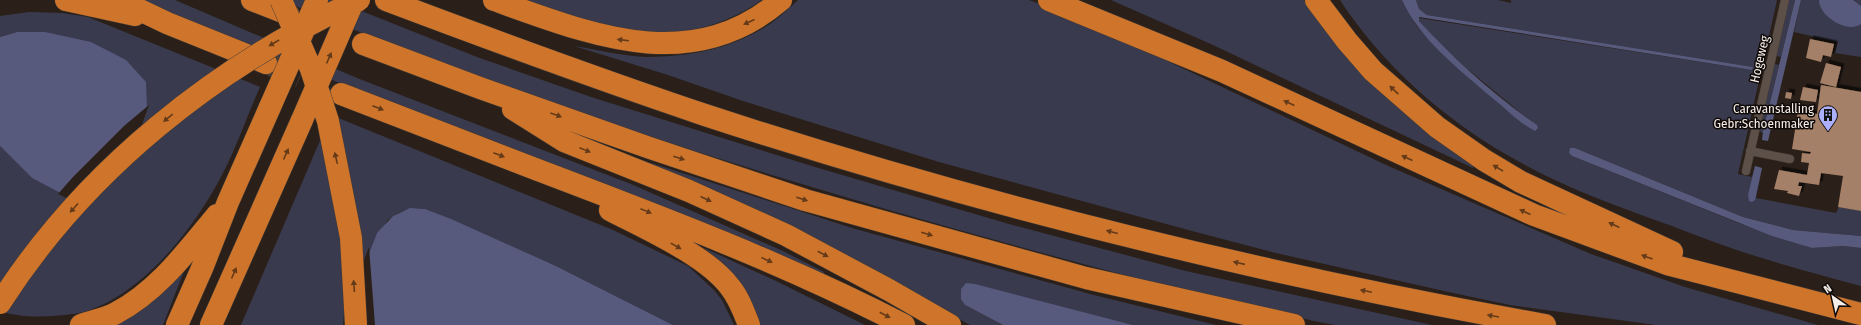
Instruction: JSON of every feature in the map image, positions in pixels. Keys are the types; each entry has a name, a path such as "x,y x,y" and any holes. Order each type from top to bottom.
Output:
{"highway":[{"path":"66,0 167,23"},
{"path":"119,0 167,23 266,63"},
{"path":"252,0 284,7 311,69 328,121 351,238 356,325"},
{"path":"177,325 203,266 228,202 317,0"},
{"path":"214,320 354,0"},
{"path":"0,303 37,251 73,210 118,162 153,130 193,98 273,43 328,14 359,0"},
{"path":"386,0 626,88 706,115 887,170 1160,244 1303,278 1449,308 1545,325"},
{"path":"494,0 574,28 607,37 652,43 681,43 715,36 754,20 781,0"},
{"path":"1049,0 1222,71 1455,180 1534,215 1666,264 1861,314"},
{"path":"1316,0 1346,41 1373,70 1437,127 1484,160 1521,182 1738,283"},
{"path":"364,44 480,88 647,147 805,200 1086,278 1294,325"},
{"path":"480,88 564,141 689,192 786,235 889,290 950,325"},
{"path":"341,94 759,257 854,300 904,325"},
{"path":"531,168 661,237 709,266 730,287 741,305 749,325"},
{"path":"81,325 115,314 146,293 171,271 228,202"}],"lane":[{"name":"Hogeweg","path":"1746,171 1785,0"},
{"path":"1750,151 1790,159"}],"shaded area":[{"path":"141,0 175,0 357,78 631,184 785,252 824,272 823,275 399,108"},
{"path":"281,0 334,0 477,57 591,97 815,167 1009,224 1186,271 1432,325 1335,325 1314,321 1115,273 985,237 781,178 579,112 478,77 379,40"},
{"path":"516,0 762,0 731,17 701,28 671,32 640,32 610,27 579,19"},
{"path":"798,0 1029,0 1075,17 1386,165 1591,254 1685,287 1818,325 1656,325 1510,305 1453,293 1276,253 939,162 743,101 668,75 574,46 647,57 663,57 711,50 742,39 770,24"},
{"path":"1111,0 1304,0 1312,12 1474,166 1473,168 1213,45"},
{"path":"1340,0 1402,0 1416,25 1437,48 1504,108 1538,127 1465,67 1439,43 1419,21 1419,18 1752,70 1753,67 1427,15 1419,9 1416,0 1498,0 1511,3 1511,0 1777,0 1738,174 1752,177 1755,166 1762,168 1756,198 1836,213 1839,207 1861,211 1861,236 1793,230 1743,217 1575,148 1569,150 1572,156 1741,224 1812,248 1843,246 1861,248 1861,286 1783,264 1697,236 1589,195 1528,167 1460,125 1415,88 1375,46"},
{"path":"1788,0 1795,0 1781,57 1776,56"},
{"path":"1801,0 1861,0 1861,57 1835,53 1838,42 1794,32"},
{"path":"29,12 62,13 88,17 260,87 233,152 212,193 199,214 167,255 129,289 108,302 87,311 75,314 33,316 0,311 0,146 32,178 17,32 0,37 0,16"},
{"path":"1774,64 1779,65 1763,131 1764,134 1758,130"},
{"path":"331,115 613,230 688,266 714,290 722,300 734,325 673,325 556,266 425,209 409,209 396,214 387,221 346,313 343,325 241,325"},
{"path":"636,158 852,228 1094,295 1216,325 1133,325 1080,312 965,305 1003,325 970,325 924,299"},
{"path":"704,248 776,281 865,325 755,325 736,277 723,263"},
{"path":"188,261 163,325 105,325"}],"water":[{"path":"1402,0 1416,0 1419,9 1427,15 1753,67 1752,70 1419,17 1419,21 1461,63 1490,89 1537,125 1538,128 1535,131 1512,115 1441,53 1419,28"},
{"path":"1795,0 1801,0 1768,141 1762,140 1763,131"},
{"path":"1819,0 1853,0 1861,6 1861,24 1849,27 1835,22 1824,12 1820,6"},
{"path":"17,32 45,32 91,42 126,60 146,82 147,108 76,201 32,178 0,146 0,37"},
{"path":"1570,148 1575,148 1743,217 1793,230 1861,236 1861,248 1843,246 1812,248 1772,236 1572,156 1569,153"},
{"path":"1755,166 1762,168 1755,200 1752,202 1749,201 1748,195"},
{"path":"410,208 425,209 451,219 556,266 673,325 343,325 346,313 377,233 393,216"},
{"path":"966,283 975,284 1133,325 1003,325 965,305 961,299 961,289"}],"pier":[{"path":"149,105 140,130 73,201 58,194 124,126"},
{"path":"369,247 375,325 343,325 344,312"}],"building":[{"path":"1810,39 1834,44 1831,57 1823,55 1821,62 1806,58"},
{"path":"1826,63 1841,67 1836,87 1820,83"},
{"name":"Caravanstalling Gebr:Schoenmaker","path":"1821,85 1861,92 1861,211 1838,207 1843,176 1821,173 1819,185 1799,182 1798,186 1802,186 1799,196 1787,193 1788,191 1774,189 1779,170 1807,175 1809,163 1801,162 1802,153 1810,154 1811,152 1792,149 1798,111 1817,114"},
{"path":"1803,87 1818,90 1816,102 1800,100"},
{"path":"1786,92 1792,93 1791,99 1785,98"}],"tunnel":[{"path":"269,64 300,77"}],"place":[{"name":"Caravanstalling Gebr:Schoenmaker","path":"1828,132"}]}
